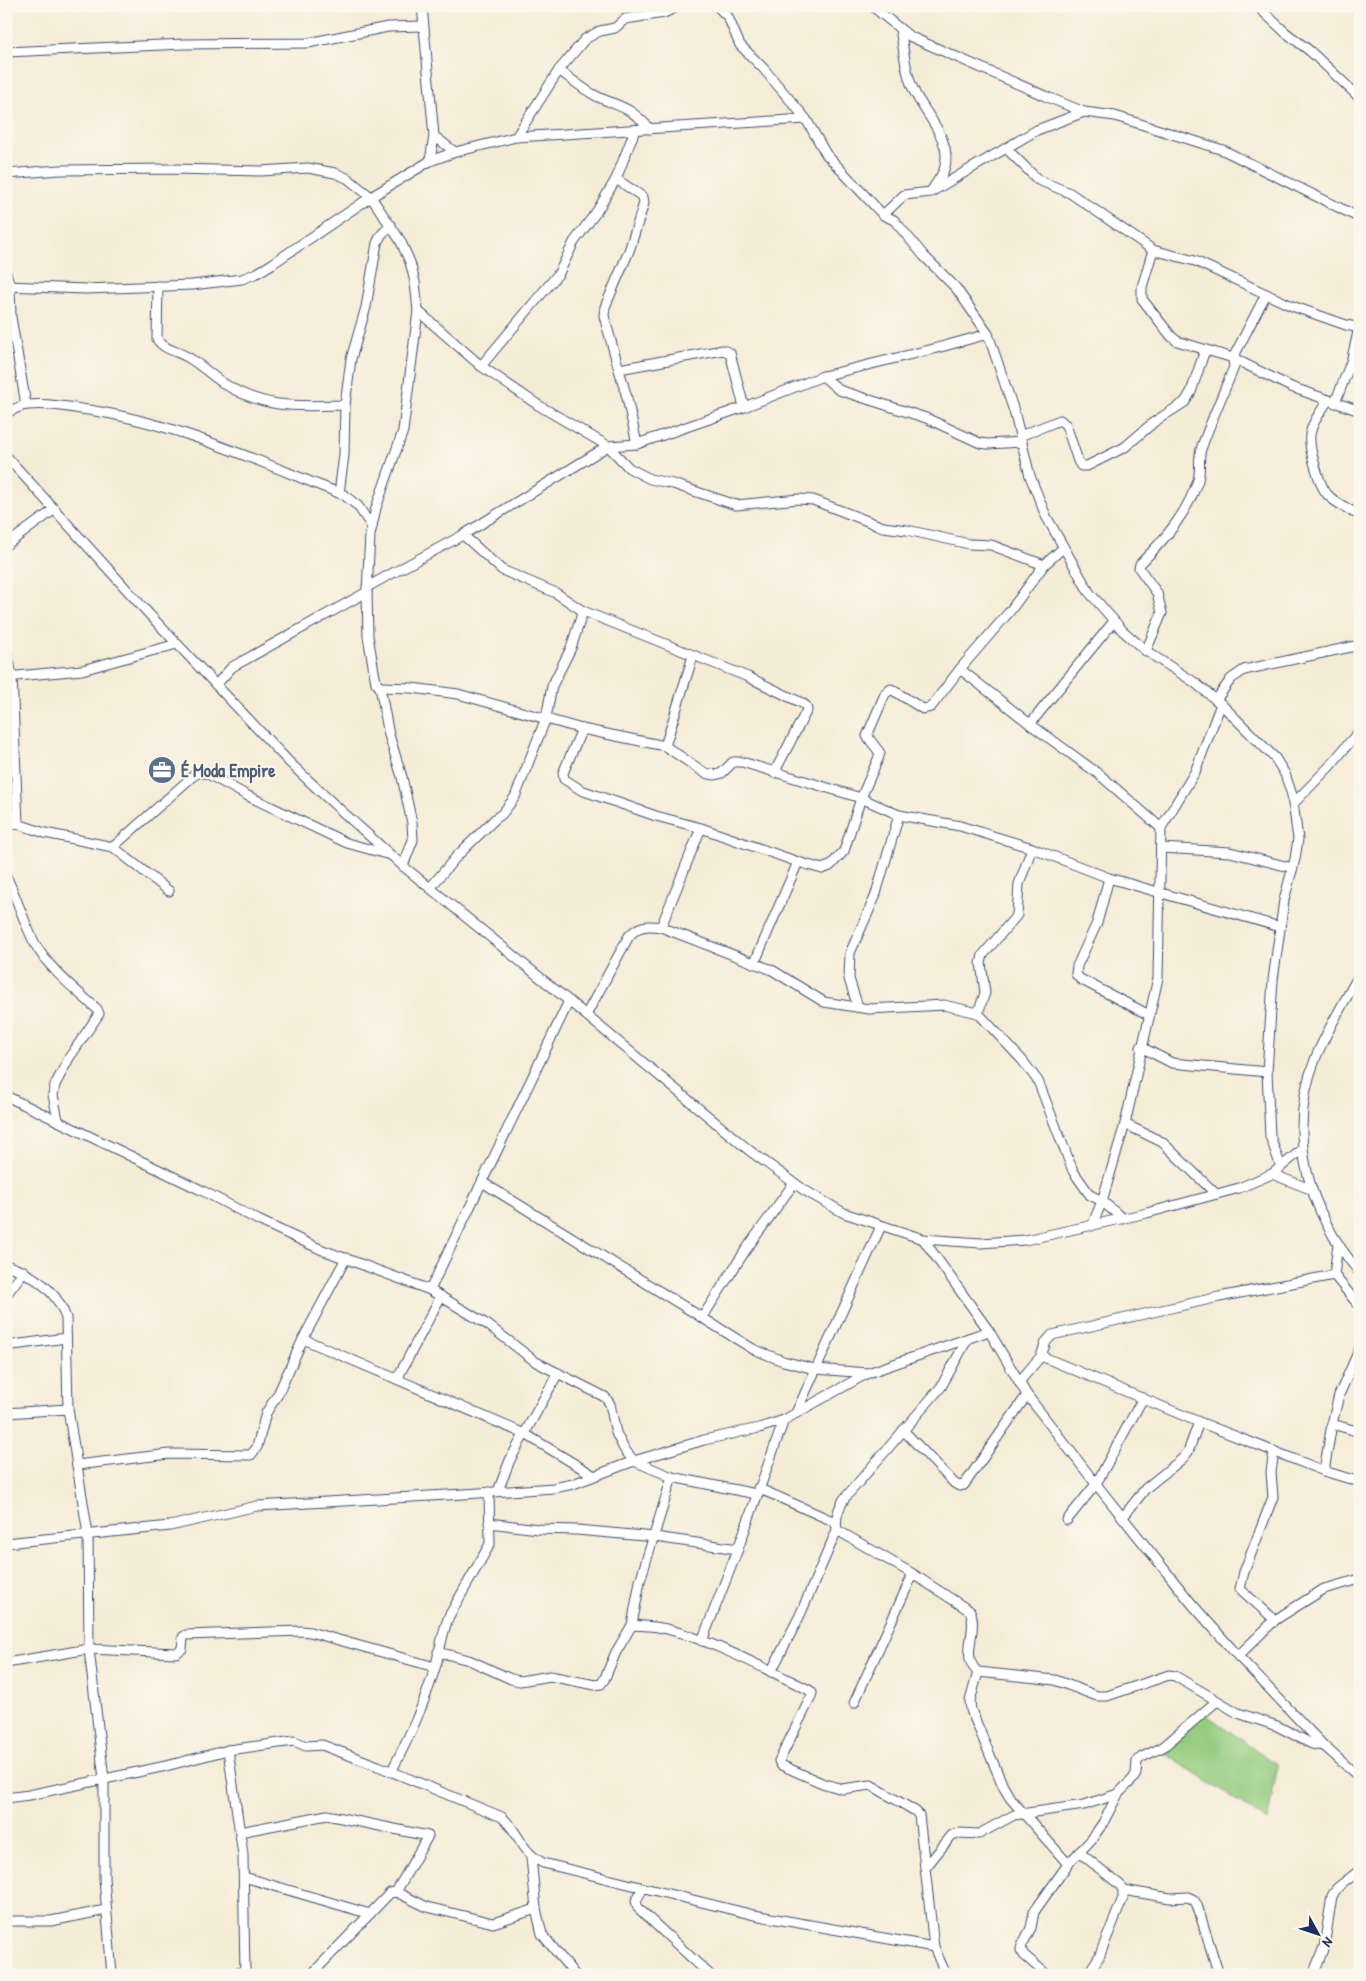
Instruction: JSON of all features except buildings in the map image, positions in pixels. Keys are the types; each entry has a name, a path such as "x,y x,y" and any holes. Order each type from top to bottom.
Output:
{"street":[{"path":"422,6 434,136 430,161"},
{"path":"516,136 559,70 591,34 615,28 625,18 664,13 679,6"},
{"path":"717,6 728,18 740,44 806,119 826,154 884,214 894,220 924,256 956,288 988,334 1014,410 1030,476 1046,516 1089,592 1114,621 1146,651 1194,682 1219,702 1275,758 1285,774 1293,804 1298,839 1280,927 1272,990 1267,1072 1270,1136 1281,1167"},
{"path":"872,6 909,36 1084,112 1115,116 1223,150 1360,218"},
{"path":"1257,6 1285,32 1310,51 1360,98"},
{"path":"6,52 184,44 308,44 388,27 423,26"},
{"path":"900,29 910,81 915,93 937,126 942,140 945,168 931,192"},
{"path":"559,70 597,96 628,108 650,129"},
{"path":"884,214 904,195 931,192 1050,124 1084,112"},
{"path":"8,286 86,289 192,285 242,279 257,273 371,197 430,161 455,152 516,136 806,119"},
{"path":"481,366 554,281 574,242 597,211 616,180 635,130"},
{"path":"434,136 455,152"},
{"path":"1006,148 1038,180 1070,193 1153,250 1195,261 1292,306 1360,328 1352,362 1331,402 1311,427 1309,436 1309,447 1322,486 1327,495 1360,516"},
{"path":"6,174 60,170 172,169 261,171 308,168 335,173 346,178 371,197 400,240 410,262 415,282 418,311 403,431 376,508 370,535 367,590 368,636 376,683 380,687 389,735 402,777 412,823 413,840 403,866"},
{"path":"616,180 639,193 644,203 629,251 605,307 604,316 637,444"},
{"path":"339,493 344,455 345,405 352,350 366,307 374,254 381,236 391,225"},
{"path":"1153,250 1142,287 1142,299 1170,336 1176,341 1232,358 1290,387 1360,411"},
{"path":"6,273 11,317 26,405"},
{"path":"158,286 157,339 161,345 188,357 224,383 272,404 286,406 345,405"},
{"path":"1146,651 1162,613 1158,593 1139,568 1140,564 1175,526 1198,480 1200,452 1234,367 1232,358 1266,294"},
{"path":"418,311 481,366 538,405 608,446 629,468 639,474 736,505 799,499 813,500 883,527 907,530 970,544 991,545 1044,565"},
{"path":"216,685 224,673 232,667 463,535 608,446 637,444 744,408 823,376 988,334"},
{"path":"619,369 727,350 730,353 744,408"},
{"path":"823,376 839,390 926,418 980,443 988,444 1021,439 1060,420 1066,425 1078,461 1081,466 1086,466 1125,447 1154,422 1185,402 1192,392 1205,350"},
{"path":"6,412 26,405 62,406 114,413 234,450 352,500 372,527"},
{"path":"6,456 177,644 289,762 390,855 750,1151 794,1184 844,1213 923,1239 961,1242 1005,1242 1044,1237 1123,1219 1239,1188 1272,1174 1303,1149"},
{"path":"6,545 55,510"},
{"path":"463,535 502,570 556,593 583,611 748,677 806,706 807,710 774,773"},
{"path":"582,729 563,774 564,779 581,790 656,816 701,828 798,862 822,869 830,866 844,851 861,798 880,753 867,736 885,694 891,689 923,709 931,707 960,669 1010,611 1044,565 1063,548"},
{"path":"430,888 465,847 509,807 515,797 546,718 552,686 571,648 583,611"},
{"path":"1030,724 1114,621"},
{"path":"9,677 82,670 177,644"},
{"path":"1092,1226 1102,1201 1125,1124 1159,963 1161,828 1195,772 1219,702 1231,679 1244,670 1360,645"},
{"path":"6,648 18,824"},
{"path":"665,746 693,656"},
{"path":"960,669 1030,724 1100,775 1161,828"},
{"path":"380,687 412,688 458,694 582,729 665,746 705,773 715,775 722,773 733,762 737,762 861,798 899,814 960,826 1032,848 1109,878 1280,927"},
{"path":"1293,804 1329,767 1360,730"},
{"path":"113,847 193,776 200,772 338,839 390,855"},
{"path":"858,1007 849,979 850,953 875,897 899,814"},
{"path":"6,826 18,824 45,834 113,847 169,891"},
{"path":"661,927 701,828"},
{"path":"978,1012 985,993 980,962 983,955 1017,915 1019,884 1032,848"},
{"path":"1161,848 1230,852 1293,868"},
{"path":"754,964 798,862"},
{"path":"6,876 35,943 54,970 97,1009 99,1014 69,1058 55,1085 53,1095 58,1120"},
{"path":"1109,878 1097,923 1077,966 1076,974 1080,979 1149,1015"},
{"path":"586,1015 629,936 635,929 645,925 661,927 772,970 824,1002 882,1009 944,1005 978,1012 1022,1060 1038,1081 1072,1171 1090,1196 1102,1201 1123,1219"},
{"path":"1360,973 1316,1057 1309,1080 1302,1132 1310,1189 1325,1222 1338,1244 1360,1273"},
{"path":"430,1290 569,1001"},
{"path":"1141,1047 1172,1062 1267,1072"},
{"path":"7,1098 58,1120 258,1220 441,1296 488,1325 536,1362 606,1397 610,1404 616,1432 624,1448 634,1461 672,1477 757,1491 836,1526 970,1611 974,1620 969,1660 972,1668 978,1672 1056,1680 1097,1696 1107,1696 1169,1675 1175,1676 1238,1713 1286,1730 1312,1744 1324,1746"},
{"path":"1125,1124 1162,1142 1216,1194"},
{"path":"1272,1174 1310,1189"},
{"path":"482,1182 753,1349 783,1361 815,1369 868,1373"},
{"path":"702,1318 745,1251 794,1184"},
{"path":"796,1413 880,1226"},
{"path":"923,1239 989,1330 1028,1395 1192,1604 1238,1656 1324,1746 1360,1778"},
{"path":"1338,1244 1334,1275 1360,1307"},
{"path":"77,1465 168,1454 251,1455 255,1451 266,1413 278,1394 303,1339 346,1258"},
{"path":"6,1265 35,1277 63,1309 66,1318 68,1409 88,1534 90,1649 104,1779 103,1859 112,1975"},
{"path":"6,1295 24,1271"},
{"path":"1019,1382 1041,1356 1046,1342 1052,1334 1219,1297 1334,1275"},
{"path":"397,1380 441,1296"},
{"path":"6,1543 170,1526 257,1506 554,1488 573,1484 634,1461 704,1440 759,1428 784,1420 868,1373 989,1330"},
{"path":"6,1346 66,1338"},
{"path":"771,1672 800,1615 836,1526 838,1511 844,1499 941,1387 968,1338"},
{"path":"303,1339 525,1434 593,1475"},
{"path":"1324,1472 1339,1395 1360,1348"},
{"path":"1041,1356 1198,1422 1324,1472 1360,1482"},
{"path":"391,1772 413,1730 435,1667 449,1616 490,1544 489,1523 494,1492 558,1373"},
{"path":"903,1430 954,1483 959,1486 964,1485 1028,1395"},
{"path":"1067,1520 1096,1484 1143,1398"},
{"path":"6,1413 68,1409"},
{"path":"702,1641 738,1549 757,1491 784,1420"},
{"path":"1123,1517 1146,1488 1188,1452 1198,1422"},
{"path":"1332,1424 1360,1432"},
{"path":"1274,1451 1271,1472 1273,1498 1244,1572 1240,1589 1275,1620"},
{"path":"438,1652 470,1660 511,1679 520,1681 550,1676 596,1685 601,1684 616,1652 632,1625 640,1581 655,1538 672,1477"},
{"path":"489,1523 538,1529 577,1530 655,1538 738,1549"},
{"path":"854,1703 913,1574"},
{"path":"1238,1656 1275,1620 1324,1589 1360,1579"},
{"path":"632,1625 668,1629 702,1641 812,1693 779,1761 781,1766 842,1789 850,1789 865,1784 871,1785 915,1810 919,1815 934,1947 946,1975"},
{"path":"6,1663 90,1649 176,1654 182,1649 183,1637 186,1635 302,1631 435,1667"},
{"path":"978,1672 970,1701 973,1716 1003,1786 1024,1814 1068,1864"},
{"path":"1047,1975 1024,1955 1021,1950 1031,1928 1034,1912 1068,1864 1091,1840 1103,1823 1118,1794 1134,1779 1137,1761 1162,1747 1217,1701"},
{"path":"1286,1730 1296,1716"},
{"path":"6,1798 29,1796 166,1766 228,1750 294,1741 306,1746 322,1746 502,1817 513,1827 523,1848 531,1857 543,1864 754,1916 934,1947"},
{"path":"227,1975 245,1973 243,1855 228,1750"},
{"path":"926,1867 952,1835 958,1833 979,1834 1014,1815 1084,1805 1118,1794"},
{"path":"240,1832 327,1814 428,1836 396,1892"},
{"path":"1079,1852 1124,1890 1124,1898 1104,1948 1087,1975"},
{"path":"531,1857 536,1909 542,1934 575,1975"},
{"path":"1313,1975 1324,1947 1332,1896 1337,1888 1360,1870"},
{"path":"244,1878 370,1914"},
{"path":"643,1888 636,1900 638,1908 710,1975"},
{"path":"1124,1890 1170,1898 1188,1897 1194,1900 1219,1975"},
{"path":"311,1975 390,1893 396,1892 427,1907 493,1923 536,1909"},
{"path":"6,1921 51,1921 106,1910"}],"green space":[{"path":"1202,1712 1278,1765 1267,1821 1163,1752"}],"place":[{"name":"É Moda Empire","path":"162,770"}]}
